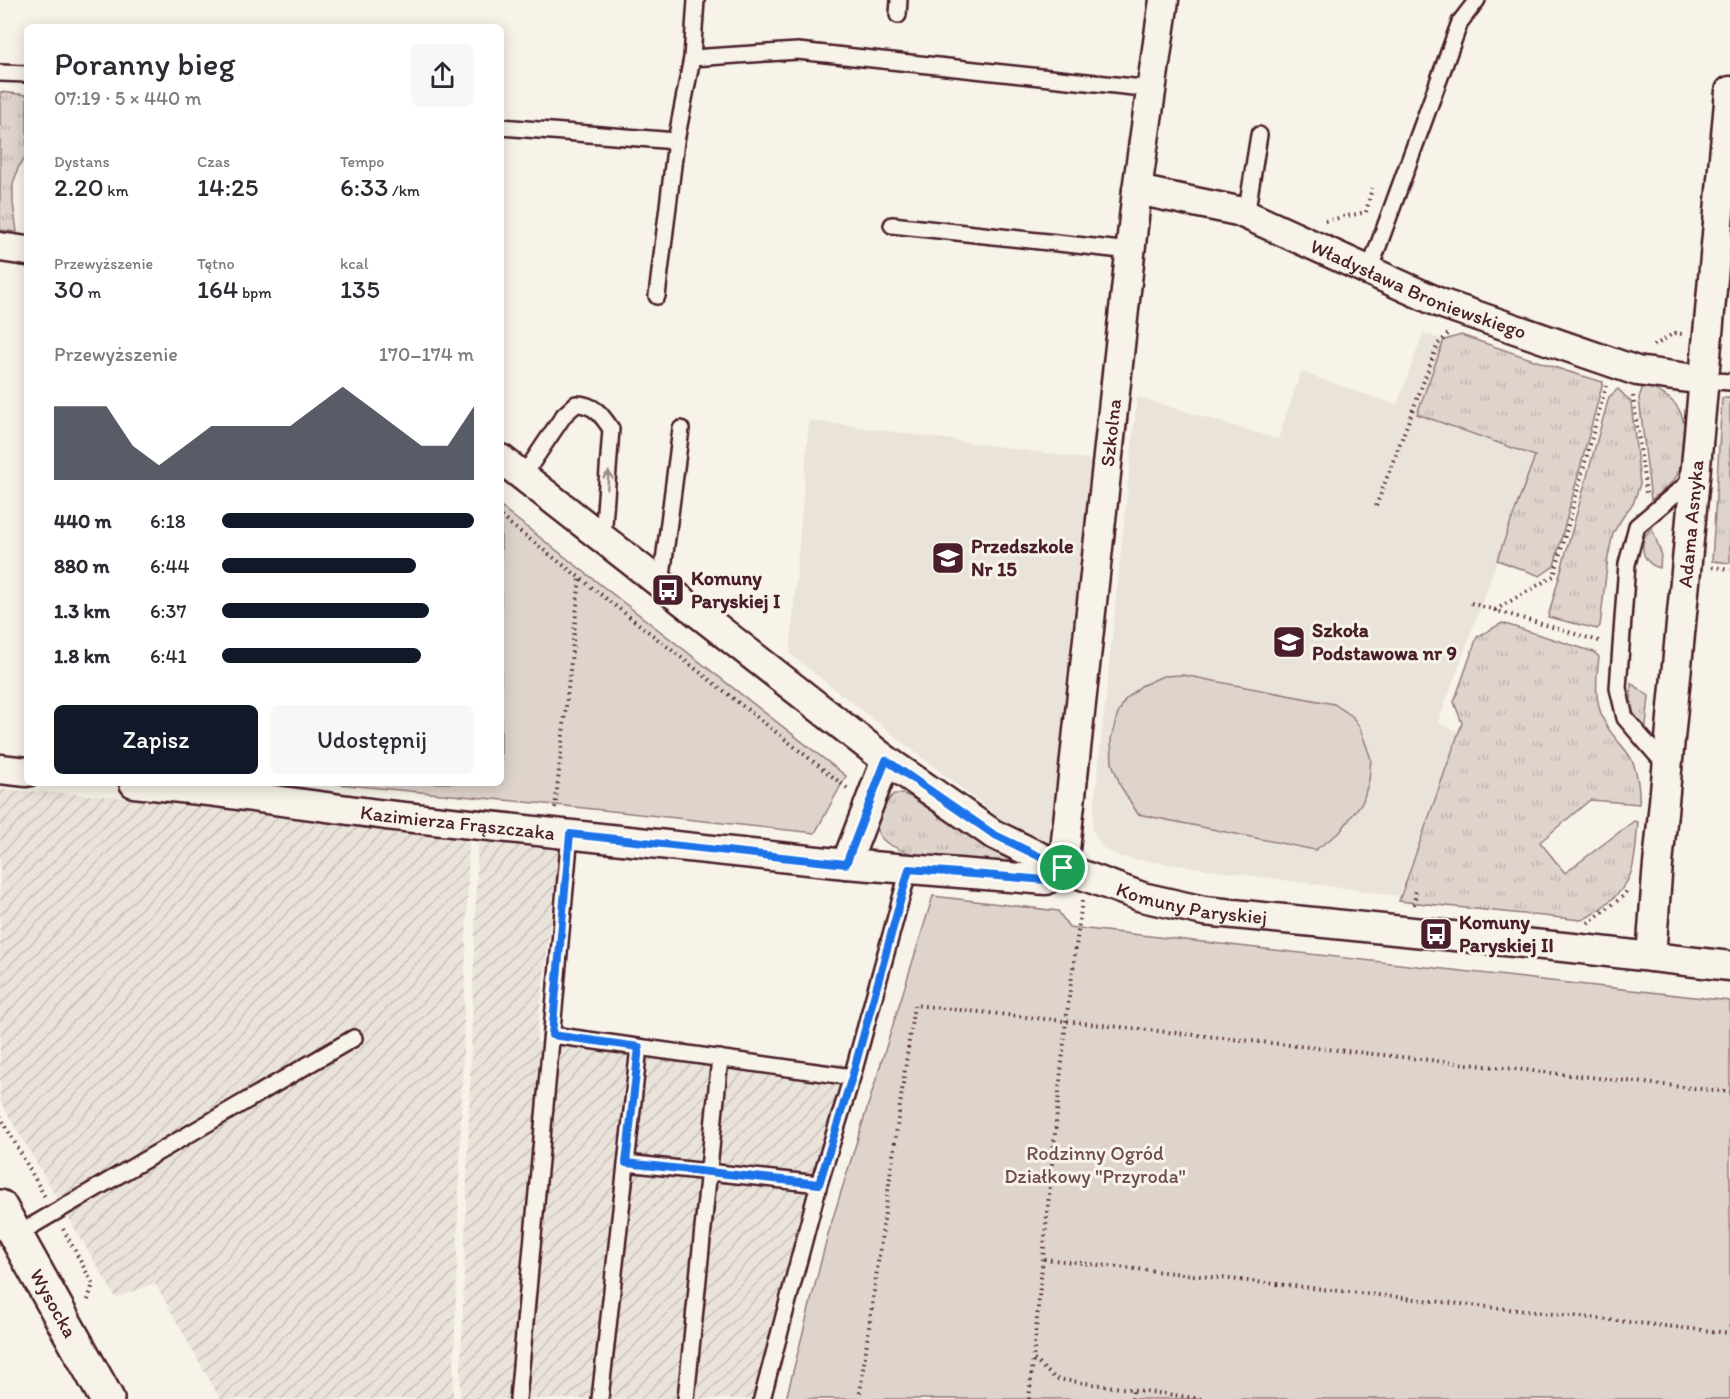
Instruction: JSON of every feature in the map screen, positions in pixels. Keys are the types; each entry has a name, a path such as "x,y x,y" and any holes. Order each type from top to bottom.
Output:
{"street":[{"name":"Szkolna","path":"1063,868 1137,190 1164,0"},
{"name":"Adama Asnyka","path":"1651,957 1695,477 1717,381 1730,90"},
{"name":"Władysława Broniewskiego","path":"1137,190 1238,211 1440,303 1637,371 1717,381"},
{"path":"0,247 24,251"},
{"name":"Komuny Paryskiej","path":"512,467 886,760 993,834 1063,868 1142,897 1204,911 1730,966"},
{"path":"846,864 886,760"},
{"path":"0,769 24,772"},
{"name":"Kazimierza Frąszczaka","path":"162,786 386,815 846,864 1046,880 1063,868"},
{"name":"Wysocka","path":"0,1207 107,1399"}],"lane":[{"path":"657,296 676,141 692,58 696,0"},
{"path":"1369,271 1460,22 1477,0"},
{"path":"692,58 798,51 1152,89"},
{"path":"0,73 24,74"},
{"path":"504,127 676,141"},
{"path":"1246,216 1259,135"},
{"path":"892,225 1131,251"},
{"path":"512,467 576,404 585,404 599,412 611,429 603,538"},
{"path":"661,584 681,429"},
{"path":"1667,767 1624,718 1618,688 1625,585 1637,526 1695,477"},
{"path":"518,1399 570,834"},
{"path":"762,1399 819,1184 852,1077 909,869"},
{"path":"552,1035 852,1077"},
{"path":"16,1235 354,1038"},
{"path":"600,1399 639,1047"},
{"path":"686,1399 720,1058"},
{"path":"626,1163 819,1184"}],"path":[{"path":"1314,224 1366,212 1372,188"},
{"path":"1376,506 1438,344 1454,328"},
{"path":"1495,610 1554,576 1608,380"},
{"path":"504,519 841,784"},
{"path":"1705,566 1730,569"},
{"path":"556,805 580,578"},
{"path":"1471,603 1603,642 1606,646"},
{"path":"1584,926 1621,898 1632,885"},
{"path":"1413,909 1416,890"},
{"path":"1029,1399 1077,928"},
{"path":"859,1399 914,1005 1730,1092"},
{"path":"0,1116 93,1284 86,1306"},
{"path":"1044,1259 1730,1333"},
{"path":"1033,1359 1056,1379 1202,1399"},
{"path":"1132,1399 1133,1389"}],"shaded area":[{"name":"Szkoła Podstawowa nr 9","path":"1423,333 1562,383 1438,723 1458,731 1399,896 1120,857 1103,848 1092,829 1137,397 1278,439 1301,372 1397,405"},
{"name":"Przedszkole Nr 15","path":"809,420 1108,462 1063,868 790,654"},
{"path":"0,789 176,801 469,840 453,1399 220,1399 155,1283 116,1298 0,1101"},
{"path":"478,833 560,842 536,1042 850,1064 773,1399 460,1399"}],"green space":[{"path":"0,92 24,95 24,159 13,184 17,232 0,230"},
{"path":"1461,335 1603,382 1554,566 1540,576 1497,560 1535,456 1417,414 1444,340"},
{"path":"1643,385 1664,395 1675,404 1680,411 1685,431 1684,454 1678,474 1671,484 1651,500 1639,398"},
{"path":"1618,389 1631,402 1640,484 1633,504 1613,533 1600,626 1597,629 1548,617 1609,397"},
{"path":"1722,398 1730,398 1730,563 1712,561"},
{"path":"504,509 846,776 815,833 357,786 504,786"},
{"path":"1652,528 1661,553 1660,568 1647,560 1643,551 1644,541 1648,531"},
{"path":"1502,623 1594,652 1599,657 1597,689 1601,713 1609,730 1632,760 1636,772 1639,804 1590,800 1540,842 1565,873 1634,821 1638,822 1635,858 1624,887 1605,905 1581,920 1399,901 1462,723 1454,702 1477,637"},
{"path":"1183,675 1334,704 1352,716 1360,728 1371,759 1369,780 1363,801 1340,832 1315,850 1138,814 1121,787 1112,763 1111,739 1117,716 1125,700 1141,686 1163,676"},
{"path":"1631,683 1649,696 1646,726 1640,723 1633,714"},
{"path":"894,794 911,797 972,836 1032,865 918,856 898,849 881,838 877,825 881,811"},
{"name":"Rodzinny Ogród Działkowy \"Przyroda\"","path":"933,896 1058,911 1069,927 1730,1001 1730,1399 786,1399 828,1234"}],"place":[{"name":"Przedszkole Nr 15","path":"948,558"},
{"name":"Komuny Paryskiej I","path":"668,590"},
{"name":"Szkoła Podstawowa nr 9","path":"1289,642"},
{"name":"Komuny Paryskiej II","path":"1436,934"}],"route":[{"path":"886,760 993,834 1063,868 1046,880 909,869 852,1077 819,1184 626,1163 639,1047 552,1035 570,834 846,864 886,760"}]}
